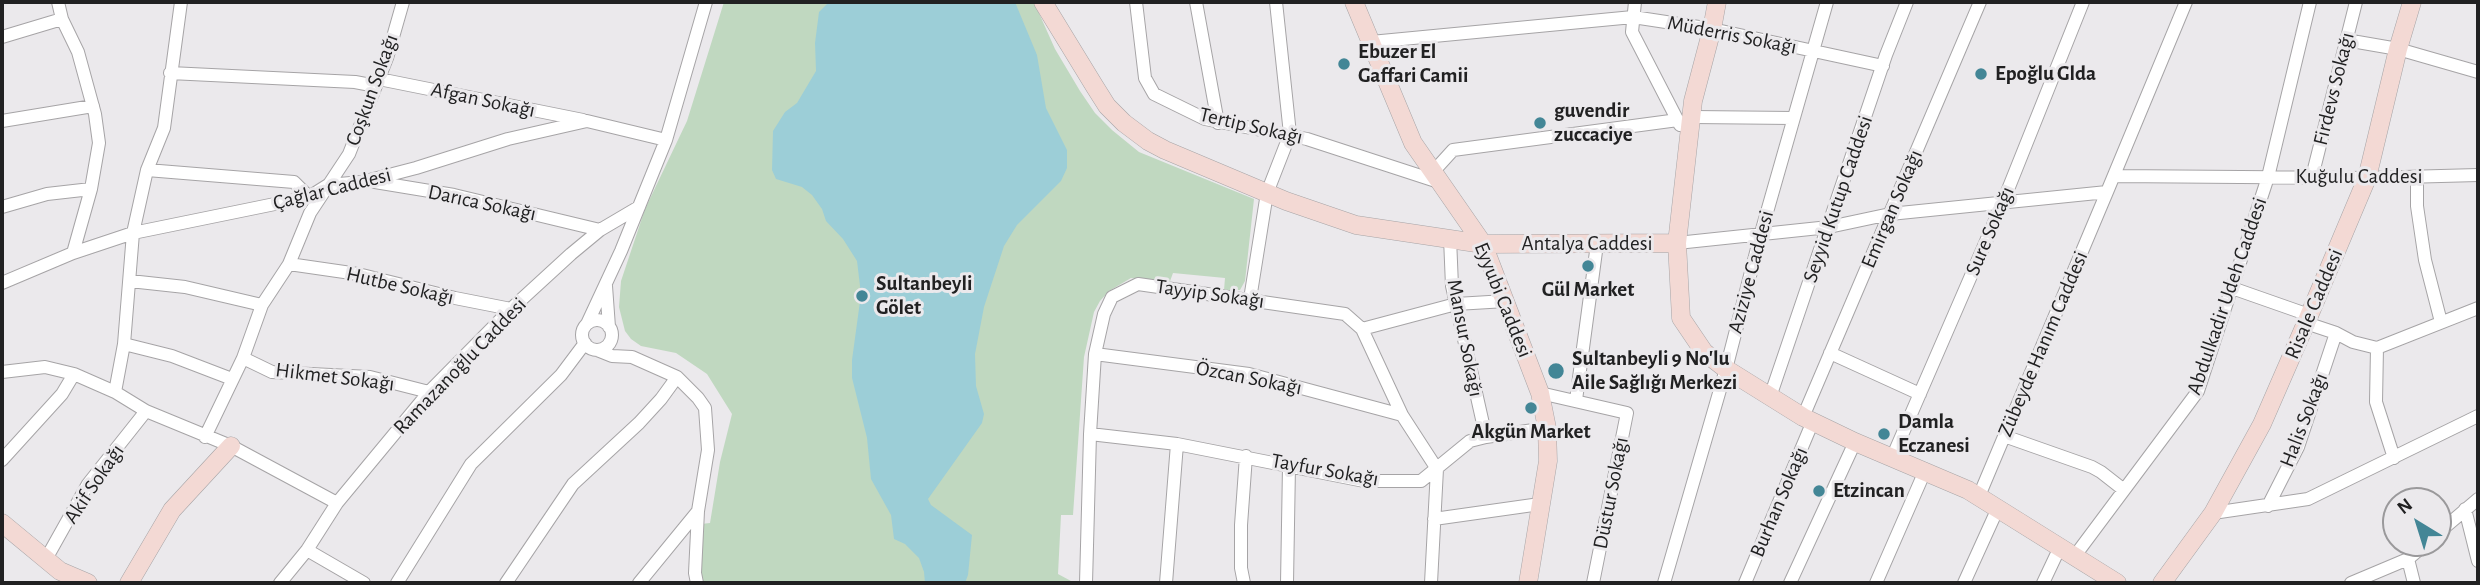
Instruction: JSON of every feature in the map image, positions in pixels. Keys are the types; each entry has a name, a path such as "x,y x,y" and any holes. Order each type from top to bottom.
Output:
{"street":[{"path":"58,2 62,19 78,52 93,106 99,143 91,188 73,253"},
{"path":"115,392 124,344 134,233 147,170 164,128 181,2"},
{"name":"Coşkun Sokağı","path":"205,437 243,358 262,305 289,264 310,213 349,154 387,58 403,2"},
{"path":"696,583 698,511 708,450 705,408 677,377 632,357 612,356 591,346 583,332 606,286 666,140 706,2"},
{"name":"Antalya Caddesi","path":"1043,2 1107,106 1124,123 1156,146 1266,194 1356,225 1483,244 1677,243 1681,318 1704,352 1726,369 1808,419 1979,496 2117,583"},
{"path":"1056,2 1063,33"},
{"name":"Tertip Sokağı","path":"1136,2 1145,78 1154,94 1218,123 1290,134 1436,177"},
{"path":"1196,2 1218,123"},
{"path":"1250,299 1266,194 1290,134 1276,2"},
{"name":"Eyyubi Caddesi","path":"1354,2 1413,143 1483,244 1540,393 1548,428 1548,461 1528,583"},
{"path":"1635,2 1632,32 1685,119 1689,141 1677,243 1829,227 1890,214 2107,192"},
{"path":"1685,119 1693,101 1717,2"},
{"name":"Aziziye Caddesi","path":"1664,583 1827,2"},
{"name":"Seyyid Kutup Caddesi","path":"1770,397 1882,66 1907,2"},
{"name":"Emirgan Sokağı","path":"1808,419 1830,353 1980,2"},
{"name":"Sure Sokağı","path":"1892,458 2003,202 2083,2"},
{"name":"Zübeyde Hanım Caddesi","path":"1979,496 2186,2"},
{"name":"Abdulkadir Udeh Caddesi","path":"2043,583 2067,552 2124,490 2198,391 2268,177 2310,2"},
{"name":"Firdevs Sokağı","path":"2312,177 2356,2"},
{"name":"Risale Caddesi","path":"2162,583 2213,513 2262,424 2308,319 2367,178 2412,2"},
{"name":"Müderris Sokağı","path":"1371,42 1633,18 1712,30 1882,66"},
{"path":"2,37 62,19"},
{"path":"2346,40 2398,49 2478,72"},
{"name":"Afgan Sokağı","path":"170,73 377,82 587,121"},
{"path":"2,121 93,106"},
{"path":"1436,177 1453,150 1685,119 1793,118"},
{"name":"Çağlar Caddesi","path":"2,283 73,253 134,233 309,197 328,185 362,182 508,139 587,121 666,140"},
{"path":"147,170 294,182 309,197"},
{"name":"Kuğulu Caddesi","path":"2114,176 2478,176"},
{"path":"2417,177 2417,206 2424,260 2441,323"},
{"name":"Darıca Sokağı","path":"362,182 382,182 454,195 600,230"},
{"path":"2,206 47,194 91,188"},
{"name":"Ramazanoğlu Caddesi","path":"281,583 307,550 337,503 429,391 511,309 600,230 639,207"},
{"name":"Mansur Sokağı","path":"1450,239 1452,286 1486,436"},
{"path":"1576,400 1597,244"},
{"name":"Hutbe Sokağı","path":"289,264 358,274 455,299 511,309"},
{"path":"130,281 185,287 262,305"},
{"name":"Tayyip Sokağı","path":"1086,583 1095,354 1104,314 1112,297 1138,284 1345,314 1362,329"},
{"path":"591,346 605,348 610,332 606,286"},
{"path":"2232,288 2308,319 2353,342 2377,348 2478,308"},
{"path":"1431,583 1437,469 1402,415 1362,329 1456,304 1506,301"},
{"path":"587,324 601,321 632,357"},
{"name":"Halis Sokağı","path":"2268,506 2298,447 2336,333"},
{"path":"124,344 172,356 232,379"},
{"path":"397,583 471,464 591,346"},
{"path":"2377,348 2376,402 2394,458"},
{"path":"1830,353 1920,394"},
{"name":"Özcan Sokağı","path":"1095,354 1249,374 1402,415"},
{"name":"Hikmet Sokağı","path":"243,358 272,372 370,377 429,391"},
{"path":"2,372 45,367 74,374 115,392 146,411 231,446 337,503"},
{"path":"2,460 62,394 74,374"},
{"path":"506,583 573,484 639,423 677,377"},
{"name":"Düstur Sokağı","path":"1540,393 1627,413 1593,583"},
{"name":"Akif Sokağı","path":"58,571 89,484 146,411"},
{"path":"2213,513 2308,499 2478,416"},
{"name":"Burhan Sokağı","path":"1745,583 1808,419"},
{"name":"Tayfur Sokağı","path":"1090,434 1177,444 1364,481 1421,481 1470,441 1486,436 1548,428"},
{"path":"2004,436 2092,467 2124,490"},
{"path":"1790,583 1854,442"},
{"path":"1166,583 1177,444"},
{"path":"129,583 172,510 231,446"},
{"path":"1244,583 1241,568 1241,525 1246,456"},
{"path":"1287,583 1289,466"},
{"path":"1876,583 1925,471"},
{"path":"2452,521 2478,499"},
{"path":"1434,519 1540,504"},
{"path":"1964,583 1998,508"},
{"path":"2465,509 2478,561"},
{"path":"639,583 698,511"},
{"path":"2,523 58,571 88,583"},
{"path":"307,550 364,583"},
{"path":"2351,583 2410,557"},
{"path":"2408,559 2414,583"}],"green space":[{"name":"Sultanbeyli Gölet","path":"724,2 1034,2 1055,49 1080,91 1095,113 1112,130 1139,152 1254,199 1245,281 1240,290 1224,290 1225,278 1173,273 1169,284 1131,278 1109,291 1094,312 1084,357 1073,515 1061,515 1058,574 1071,583 702,582 701,524 710,523 720,462 732,414 707,374 676,353 641,346 631,339 625,331 619,307 621,281 645,209 687,121"}],"water":[{"path":"829,2 1015,2 1037,55 1046,108 1067,150 1067,168 1061,181 1017,225 1004,246 984,307 975,354 976,386 984,414 982,423 928,499 931,505 972,535 965,583 925,583 919,558 905,544 894,539 891,515 871,479 867,438 852,378 861,294 857,261 843,239 826,221 822,209 812,195 802,187 776,179 772,170 773,131 785,112 797,103 816,71 815,43 819,12"}],"place":[{"name":"Ebuzer El Gaffari Camii","path":"1344,64"},
{"name":"Epoğlu Glda","path":"1981,74"},
{"name":"guvendir zuccaciye","path":"1540,123"},
{"name":"Gül Market","path":"1588,266"},
{"name":"Sultanbeyli Gölet","path":"862,296"},
{"name":"Sultanbeyli 9 No'lu Aile Sağlığı Merkezi","path":"1556,371"},
{"name":"Akgün Market","path":"1531,408"},
{"name":"Damla Eczanesi","path":"1884,434"},
{"name":"Etzincan","path":"1819,491"}]}
